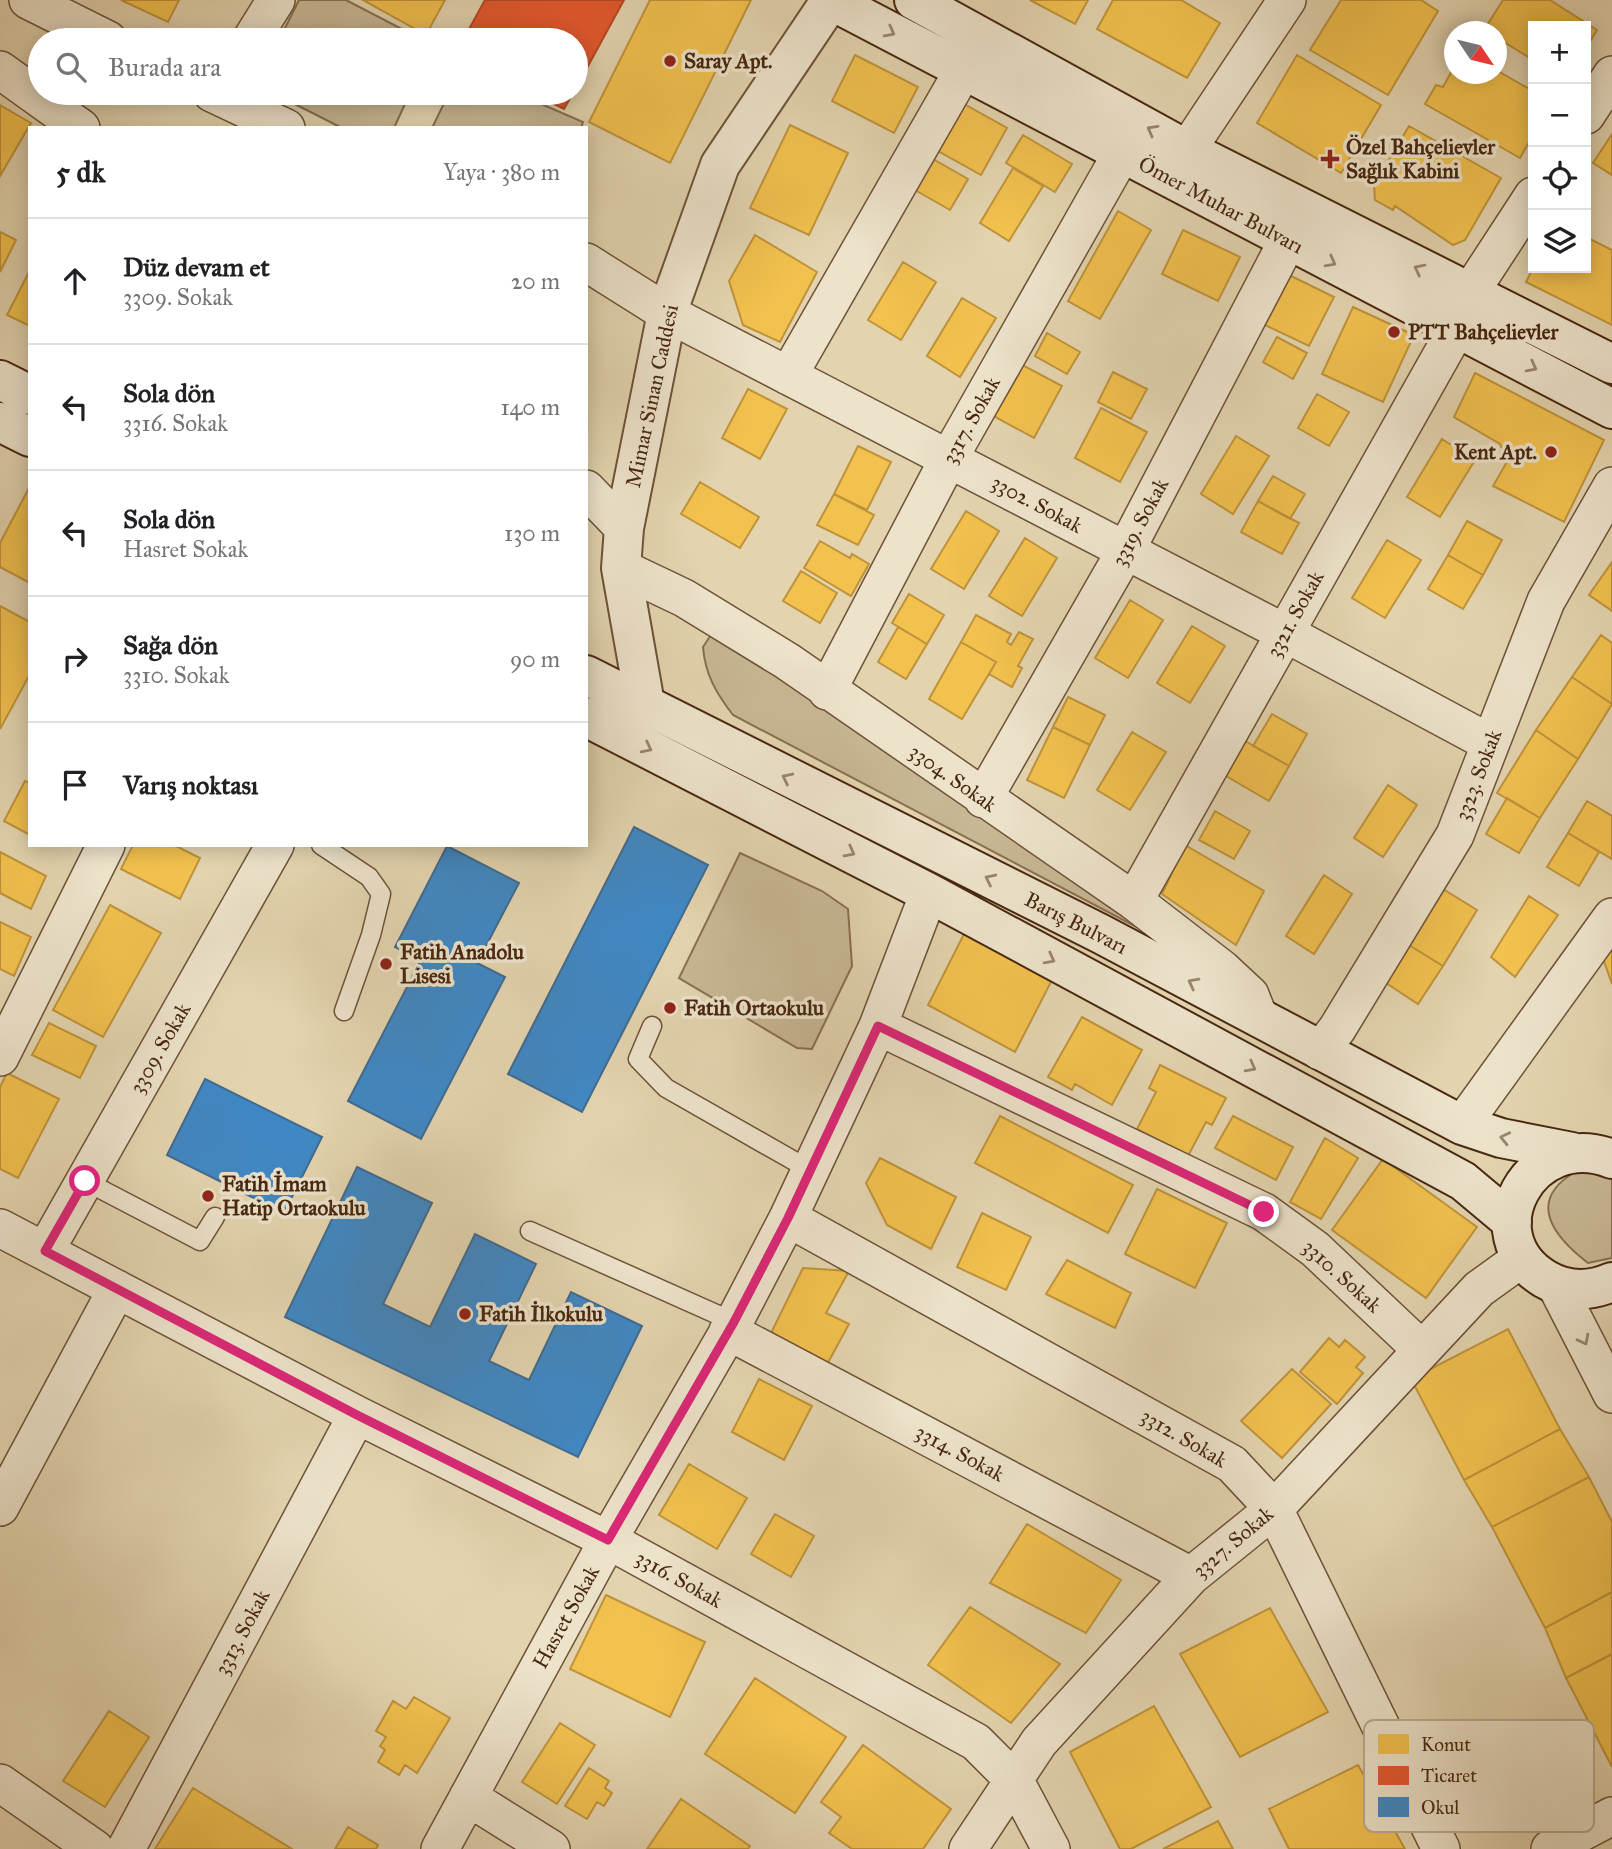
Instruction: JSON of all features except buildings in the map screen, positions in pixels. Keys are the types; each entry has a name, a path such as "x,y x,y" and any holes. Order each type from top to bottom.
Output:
{"main road":[{"name":"Ömer Muhar Bulvarı","path":"830,0 1288,240 1463,311 1612,364"},
{"name":"Mimar Sinan Caddesi","path":"645,704 621,568 624,528 667,313 720,165 830,0"},
{"name":"Ömer Muhar Bulvarı","path":"914,0 1187,150 1463,311 1612,409"},
{"path":"0,380 28,394"},
{"name":"Barış Bulvarı","path":"588,676 1101,934 1462,1125 1501,1138 1598,1151"},
{"name":"Barış Bulvarı","path":"588,718 929,893 1463,1181 1517,1240 1537,1274 1556,1285"},
{"path":"1517,1240 1515,1202 1523,1184 1545,1163 1598,1151"},
{"path":"1556,1285 1577,1290 1599,1288 1612,1282"}],"street":[{"path":"28,0 84,28"},
{"path":"258,28 275,0"},
{"path":"1187,150 1287,0"},
{"path":"0,69 28,90"},
{"path":"788,376 963,71"},
{"path":"1591,107 1612,75"},
{"path":"49,105 77,126"},
{"path":"239,105 282,126"},
{"name":"3317. Sokak","path":"827,691 949,458 1122,153"},
{"name":"3321. Sokak","path":"1134,901 1463,311 1528,204"},
{"name":"3319. Sokak","path":"983,799 1126,550 1288,240"},
{"name":"3302. Sokak","path":"588,263 667,313 1285,633 1490,743"},
{"name":"3323. Sokak","path":"1320,1051 1337,1029 1455,835 1546,601 1612,486"},
{"path":"588,491 624,528"},
{"name":"3304. Sokak","path":"621,568 684,598 787,661 1134,901 1222,969 1250,995 1259,1018"},
{"path":"0,1058 105,847"},
{"name":"3309. Sokak","path":"45,1251 274,847"},
{"name":"Hasret Sokak","path":"440,1849 608,1540 731,1326 788,1218 878,1026 929,893"},
{"path":"1462,1125 1612,917"},
{"name":"3310. Sokak","path":"878,1026 1264,1212 1315,1248 1422,1350"},
{"name":"3312. Sokak","path":"788,1218 1233,1464 1274,1509 1378,1720"},
{"name":"3316. Sokak","path":"0,1228 357,1415 608,1540 976,1742 1015,1781 1051,1849"},
{"name":"3327. Sokak","path":"968,1849 1039,1742 1191,1576 1274,1509 1479,1289 1517,1240"},
{"path":"1556,1285 1612,1394"},
{"path":"0,1507 117,1289"},
{"name":"3314. Sokak","path":"731,1326 1191,1576"},
{"name":"3313. Sokak","path":"126,1849 357,1415"},
{"path":"0,1783 96,1849"},
{"path":"468,1797 551,1849"},
{"path":"1594,1825 1612,1816"},
{"name":"3312. Sokak","path":"1433,1832 1441,1849"},
{"path":"1549,1849 1581,1832"}],"lane":[{"path":"324,847 369,877 381,894 371,936 344,1012"},
{"path":"652,1026 638,1059 666,1088 810,1170"},
{"path":"85,1181 200,1241 215,1217"},
{"path":"530,1231 731,1326"}],"shaded area":[{"path":"299,0 346,0 400,28 285,28"},
{"path":"297,105 405,105 395,126 338,126"},
{"path":"443,105 544,105 583,122 582,126 433,126"},
{"path":"713,632 1169,944 733,715 717,691 706,666 703,647"},
{"path":"740,853 822,891 848,909 852,966 812,1049 797,1048 679,978"},
{"path":"1575,1172 1612,1174 1612,1258 1588,1263 1564,1241 1550,1218 1548,1206 1551,1195 1560,1183"}],"place":[{"name":"Saray Apt.","path":"670,61"},
{"name":"Özel Bahçelievler Sağlık Kabini","path":"1330,159"},
{"name":"PTT Bahçelievler","path":"1394,332"},
{"name":"Kent Apt.","path":"1551,452"},
{"name":"Fatih Anadolu Lisesi","path":"386,964"},
{"name":"Fatih Ortaokulu","path":"670,1008"},
{"name":"Fatih İmam Hatip Ortaokulu","path":"208,1196"},
{"name":"Fatih İlkokulu","path":"465,1314"}],"route":[{"path":"85,1181 45,1251 357,1415 608,1540 734,1322 788,1218 878,1026 1264,1212"}]}
